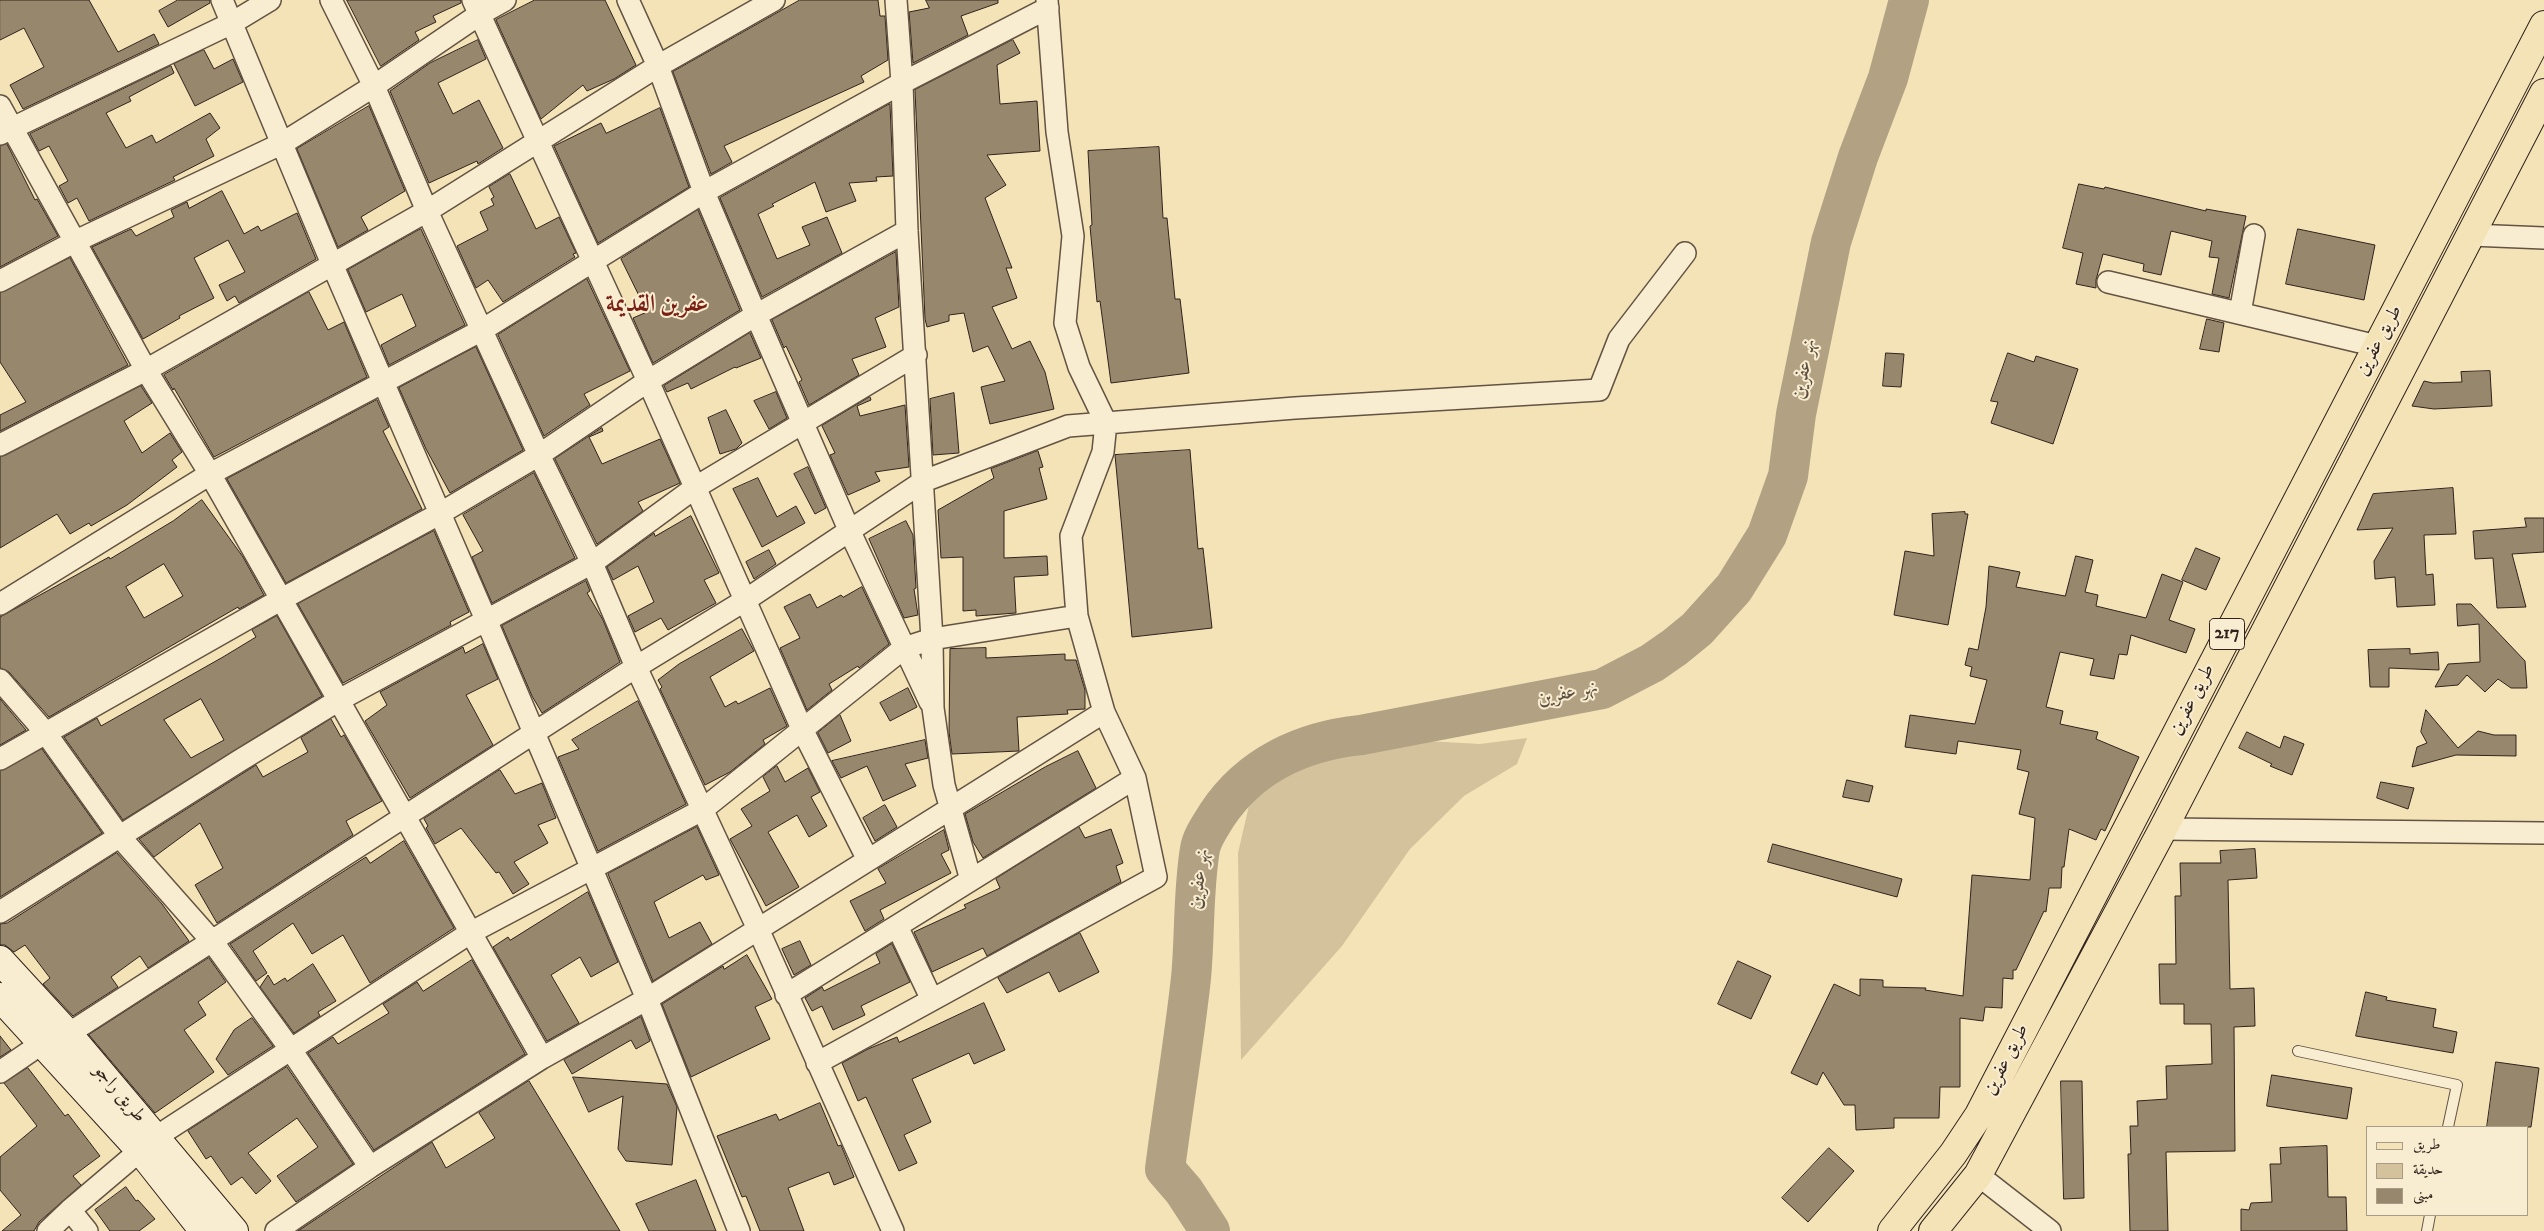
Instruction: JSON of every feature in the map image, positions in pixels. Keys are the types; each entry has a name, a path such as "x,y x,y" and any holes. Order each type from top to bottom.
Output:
{"main road":[{"name":"طريق عفرين","path":"1892,1231 1953,1154 1979,1115 2544,24"},
{"name":"طريق عفرين","path":"1933,1231 1978,1175 2163,829 2544,93"},
{"name":"طريق راجو","path":"0,960 68,1034 148,1144 204,1231"},
{"name":"طريق راجو","path":"0,997 41,1044 148,1144 234,1231"}],"street":[{"path":"222,0 332,264 487,622 646,999 739,1231"},
{"path":"7,131 232,23 270,0"},
{"path":"331,0 374,86 427,211 539,456 592,563 636,667 758,929 893,1231"},
{"path":"0,281 76,241 282,142 374,86 477,7 506,0"},
{"path":"628,0 658,66 704,192 802,422 850,532 933,708"},
{"path":"0,445 146,370 427,211 658,66 774,0"},
{"path":"896,0 902,83 907,231 924,481 932,639 933,708 944,785 971,880"},
{"path":"0,604 210,474 482,330 704,192 1047,4 1057,132 1074,236 1065,323 1079,367 1106,423 1103,452 1071,536 1077,616 1104,712 1135,778 1156,877 817,1063"},
{"path":"477,7 696,487 744,601 803,731 868,860"},
{"path":"0,106 7,131 76,241 146,370 210,474 542,1058"},
{"path":"0,759 280,600 439,514 539,456 648,381 756,315 907,231"},
{"path":"2471,234 2544,238"},
{"path":"2240,313 2254,235"},
{"path":"0,1072 41,1044 68,1034 636,667 744,601 924,481 1068,426 1599,390 1619,339 1685,253"},
{"path":"2108,282 2377,346"},
{"path":"0,912 339,700 487,622 592,563 696,487 916,355"},
{"path":"48,1231 148,1144 470,933 702,810 803,731 904,648 932,639 1077,616"},
{"path":"0,680 45,732 120,837 212,941 292,1050 370,1167"},
{"path":"276,1231 370,1167 542,1058 646,999 1104,712"},
{"path":"786,995 1135,778"},
{"path":"2163,829 2544,833"},
{"path":"897,926 932,1000"},
{"path":"1978,1175 2050,1231"},
{"path":"70,1210 87,1231"}],"lane":[{"path":"2298,1051 2457,1085 2448,1126"},
{"path":"2427,1231 2430,1216"}],"green space":[{"path":"1527,738 1517,764 1464,796 1410,849 1342,946 1241,1060 1238,853 1250,801 1292,758 1427,741 1480,744"}],"building":[{"path":"0,0 89,0 118,52 154,34 159,44 23,109 10,85 44,67 24,28 0,40"},
{"path":"178,0 210,0 210,3 168,27 159,11"},
{"path":"347,0 461,0 461,3 433,16 436,22 415,32 419,40 381,66"},
{"path":"535,0 605,0 636,65 614,79 587,91 583,85 541,119 496,20"},
{"path":"800,0 878,0 880,16 885,16 888,60 861,76 864,82 724,146 732,162 711,174 673,72"},
{"path":"926,0 998,0 998,3 961,16 968,35 913,63 909,12 929,8"},
{"path":"478,40 486,59 438,83 453,114 479,100 503,148 478,164 477,161 429,183 390,91 430,63"},
{"path":"1013,40 1020,53 997,65 1000,104 1037,101 1040,151 987,155 1006,185 985,198 1012,268 1006,268 1017,298 992,307 1012,349 1030,341 1045,372 1054,409 990,424 981,387 1005,381 988,346 973,352 964,313 949,315 949,321 927,327 925,319 915,90"},
{"path":"204,50 214,69 233,59 243,82 195,106 174,64"},
{"path":"171,66 174,73 129,97 131,101 106,113 126,148 152,135 156,143 210,113 220,128 206,139 214,156 173,177 175,180 89,221 77,198 68,203 59,186 68,181 49,146 39,151 30,134"},
{"path":"890,104 893,176 876,177 877,181 849,183 856,201 826,212 815,182 772,204 774,206 758,214 777,259 810,245 802,227 827,217 842,253 762,297 720,198"},
{"path":"369,106 405,191 361,217 368,230 338,247 297,149"},
{"path":"660,108 689,187 598,243 554,146 601,123 606,133"},
{"path":"7,144 35,200 37,199 58,236 0,267 0,146"},
{"path":"1159,147 1163,218 1167,218 1175,299 1180,299 1189,373 1111,383 1100,301 1097,302 1090,226 1092,225 1088,151"},
{"path":"510,174 536,229 559,217 576,253 573,254 575,257 503,302 488,280 476,288 457,246 488,230 480,212 494,205 491,199 494,197 489,187"},
{"path":"2079,184 2104,189 2105,187 2206,211 2206,209 2246,216 2229,298 2212,294 2219,258 2209,257 2212,241 2171,231 2161,275 2143,271 2144,264 2103,254 2096,280 2096,288 2076,284 2083,253 2063,248"},
{"path":"222,191 244,234 258,226 261,231 297,213 316,259 239,303 235,296 227,301 219,285 245,272 228,240 194,258 214,298 179,316 180,318 143,339 92,247 131,229 136,236 174,217 171,210 187,202 189,208"},
{"path":"698,210 740,310 653,363 633,318 647,312 621,259"},
{"path":"421,229 465,325 389,365 381,345 416,326 402,294 366,312 348,270"},
{"path":"2298,229 2375,245 2364,300 2286,284"},
{"path":"896,252 899,307 875,318 886,347 852,359 859,375 809,405 799,382 802,380 786,346 784,348 772,320"},
{"path":"70,258 128,365 0,431 0,415 26,402 0,362 0,293"},
{"path":"587,279 630,371 584,394 590,405 544,436 498,335"},
{"path":"309,292 328,330 344,322 367,377 214,457 174,388 173,390 164,375"},
{"path":"2207,319 2224,323 2219,352 2200,349"},
{"path":"750,333 761,358 735,367 691,389 688,383 667,392 664,386"},
{"path":"476,347 523,450 450,493 426,449 399,388"},
{"path":"1886,353 1904,354 1901,387 1883,386"},
{"path":"2008,353 2034,362 2036,356 2078,369 2053,444 1991,423 1998,402 1991,401"},
{"path":"2490,371 2492,406 2434,409 2412,406 2424,381 2433,383 2462,382 2461,372"},
{"path":"141,386 152,403 124,421 142,453 170,433 182,452 172,460 177,467 127,505 91,526 89,523 70,534 57,514 0,548 0,457"},
{"path":"776,392 787,418 769,429 754,401"},
{"path":"954,393 959,453 933,455 930,399"},
{"path":"870,397 871,400 857,406 860,416 905,405 909,467 875,472 880,481 848,495 830,455 835,453 822,426"},
{"path":"377,400 389,427 383,431 422,509 286,583 227,479"},
{"path":"726,410 742,443 736,449 720,454 708,418"},
{"path":"602,428 603,431 589,437 602,464 660,439 680,483 638,502 643,511 597,544 555,459"},
{"path":"1190,450 1198,549 1203,548 1212,628 1132,637 1115,455"},
{"path":"1038,451 1043,467 1039,468 1047,499 1004,511 1004,558 1047,556 1048,575 1014,577 1016,613 976,616 976,610 963,611 963,557 941,558 938,510 994,478 991,469"},
{"path":"808,467 826,508 815,514 794,474"},
{"path":"534,473 575,558 492,603 472,557 483,551 463,515"},
{"path":"758,478 777,517 796,506 805,523 762,547 733,489"},
{"path":"2453,488 2456,534 2424,535 2426,575 2433,574 2435,605 2397,607 2395,577 2375,579 2374,561 2393,528 2357,530 2373,494"},
{"path":"202,500 243,557 264,595 239,609 238,607 49,717 9,672 0,668 0,617 109,557 110,559 173,521","holes":["164,564 183,596 144,618 126,587"]},
{"path":"1965,512 1965,514 1968,514 1948,625 1894,615 1905,551 1934,556 1932,514"},
{"path":"691,516 719,573 704,580 716,603 668,630 661,618 635,632 628,616 654,602 638,566 613,580 607,567 654,533 655,536"},
{"path":"2525,518 2544,518 2544,552 2512,554 2526,607 2497,608 2493,558 2475,559 2473,531 2526,527"},
{"path":"906,521 913,535 916,588 914,589 918,615 904,618 869,539"},
{"path":"434,531 469,612 450,622 451,625 343,683 298,604"},
{"path":"2196,548 2220,558 2206,590 2182,580"},
{"path":"769,550 776,564 754,579 746,562"},
{"path":"2076,556 2093,560 2085,592 2098,595 2096,606 2146,618 2162,574 2183,582 2169,620 2195,629 2186,653 2131,635 2127,655 2119,654 2114,679 2090,675 2094,659 2060,652 2046,707 2063,711 2060,724 2098,732 2096,739 2139,757 2105,831 2101,829 2096,840 2069,829 2064,867 2062,867 2061,888 2049,888 2046,912 2044,911 2016,970 2013,970 2013,979 2003,978 2002,1008 1985,1007 1983,1021 1960,1018 1960,1087 1940,1087 1939,1118 1894,1118 1894,1128 1856,1130 1855,1105 1844,1105 1823,1072 1817,1085 1791,1073 1834,984 1860,996 1860,979 1883,980 1883,987 1926,988 1925,990 1963,996 1972,875 2030,880 2035,818 2019,814 2029,772 2017,769 2021,750 1958,741 1956,754 1905,747 1910,715 1975,724 1987,680 1970,676 1972,667 1965,665 1969,648 1978,650 1986,607 1989,566 2020,572 2016,587 2065,596"},
{"path":"586,581 590,591 587,593 603,620 620,662 542,713 532,696 502,626"},
{"path":"862,587 889,644 859,668 858,666 829,684 832,690 807,710 780,648 800,638 784,607 810,594 817,608 841,595 843,597"},
{"path":"2457,604 2471,604 2525,661 2527,688 2511,688 2498,679 2485,692 2467,675 2458,685 2435,687 2448,664 2480,662 2479,624 2458,626"},
{"path":"277,616 322,696 123,820 64,737 97,718 101,726 223,657 256,637 252,630","holes":["201,699 224,740 191,758 164,720"]},
{"path":"742,629 754,651 710,677 725,707 736,701 738,704 770,688 787,726 763,740 765,744 730,772 705,785 660,689 662,687 658,680 679,664"},
{"path":"483,644 498,679 466,695 493,745 410,798 365,721 387,705 380,692 463,647 465,653"},
{"path":"986,648 986,658 1065,654 1065,660 1076,660 1085,690 1085,709 1067,710 1068,714 1017,717 1019,751 952,754 949,732 950,649"},
{"path":"2410,649 2410,654 2438,652 2439,670 2389,668 2389,687 2370,687 2368,650"},
{"path":"908,688 917,707 890,721 880,703"},
{"path":"0,699 26,730 0,745"},
{"path":"638,701 686,804 598,851 558,757 579,749 572,740"},
{"path":"2426,710 2458,748 2478,731 2494,735 2516,735 2516,756 2456,755 2412,767 2417,747 2427,743 2421,732"},
{"path":"840,715 851,741 828,753 818,733"},
{"path":"331,719 341,737 344,735 382,801 346,821 353,835 217,923 195,885 223,868 200,823 154,857 139,839 256,765 263,777 308,752 301,738"},
{"path":"2247,732 2280,748 2284,736 2304,744 2292,775 2270,766 2272,764 2239,748"},
{"path":"925,740 928,758 905,764 916,786 883,801 867,766 841,778 832,761"},
{"path":"42,749 102,833 0,897 0,771"},
{"path":"1078,751 1096,788 983,858 973,842 965,814 1045,767"},
{"path":"777,766 785,782 808,768 820,792 811,797 827,826 809,837 797,815 768,832 799,887 766,906 730,839 752,826 741,809 770,791 763,777"},
{"path":"500,770 515,794 542,783 556,818 538,825 548,843 514,862 529,884 513,894 499,872 496,873 461,828 435,844 426,828 428,826 424,819"},
{"path":"1847,780 1873,786 1869,802 1843,797"},
{"path":"2381,782 2414,788 2408,809 2377,798"},
{"path":"885,805 897,827 875,841 863,818"},
{"path":"697,827 719,875 706,880 703,875 654,902 669,938 700,922 712,944 653,981 608,874"},
{"path":"1079,827 1085,838 1111,829 1123,863 1116,866 1121,882 987,956 983,948 932,972 914,932 966,908 964,905 1000,888 996,879"},
{"path":"944,830 949,850 941,854 951,873 880,910 884,919 865,931 850,901 886,883 878,869"},
{"path":"404,841 454,928 370,983 343,935 312,954 293,923 253,951 267,973 256,981 230,944 366,857 370,863"},
{"path":"1773,844 1902,879 1897,897 1768,862"},
{"path":"2255,849 2257,878 2228,880 2230,989 2254,988 2255,1026 2234,1027 2235,1151 2166,1152 2168,1231 2130,1231 2128,1154 2131,1154 2130,1126 2138,1126 2137,1101 2167,1099 2166,1066 2212,1064 2211,1024 2184,1024 2184,1004 2160,1004 2159,964 2176,964 2175,896 2181,896 2180,863 2221,863 2220,851"},
{"path":"117,853 162,904 189,941 148,968 140,956 111,977 118,987 73,1016 43,984 50,978 25,945 14,952 5,945 0,945 0,924 7,923"},
{"path":"588,892 618,962 591,977 580,957 551,975 579,1023 547,1041 493,947 508,937 510,940"},
{"path":"1080,933 1099,972 1059,992 1049,972 1007,993 998,978"},
{"path":"800,941 811,965 794,975 782,949"},
{"path":"892,944 910,982 861,1006 865,1015 833,1030 822,1006 812,1011 805,998 822,987 824,991 880,963 876,954"},
{"path":"747,955 772,999 755,1007 770,1039 691,1077 662,1004 723,966 724,969"},
{"path":"209,958 226,982 198,1002 206,1015 184,1030 214,1072 155,1113 89,1035"},
{"path":"472,960 525,1054 374,1150 308,1053 333,1037 338,1044 389,1013 383,1004 417,982 423,991"},
{"path":"1738,961 1771,976 1751,1019 1718,1004"},
{"path":"313,964 336,1001 318,1012 320,1016 294,1033 260,987 268,975 274,985 285,978 287,981"},
{"path":"2366,992 2387,997 2386,1000 2436,1009 2433,1027 2457,1032 2453,1053 2356,1036"},
{"path":"984,1003 1005,1050 974,1064 969,1053 912,1079 931,1122 904,1135 917,1163 899,1171 866,1097 858,1101 842,1063 868,1049 897,1037 899,1042"},
{"path":"641,1017 650,1041 636,1049 631,1040 572,1074 564,1060"},
{"path":"252,1018 273,1046 228,1075 216,1059 234,1030"},
{"path":"0,1036 11,1050 0,1057"},
{"path":"2496,1062 2539,1068 2531,1127 2487,1126"},
{"path":"287,1067 353,1164 296,1202 277,1176 318,1147 297,1118 248,1153 271,1181 256,1194 242,1177 231,1185 211,1156 206,1159 188,1131"},
{"path":"28,1068 65,1116 68,1114 100,1156 73,1176 81,1185 39,1222 34,1231 2,1231 21,1215 0,1190 0,1157 37,1126 4,1083"},
{"path":"2272,1075 2352,1088 2347,1119 2267,1106"},
{"path":"573,1077 667,1084 677,1107 672,1165 626,1161 618,1149 623,1096 589,1112"},
{"path":"529,1081 620,1231 298,1231 432,1142 446,1168 495,1138 479,1113"},
{"path":"2061,1081 2082,1081 2084,1198 2064,1199"},
{"path":"820,1103 838,1146 841,1145 854,1177 834,1185 829,1172 788,1188 804,1231 760,1231 746,1196 742,1197 717,1136 776,1114 779,1120"},
{"path":"2327,1146 2328,1197 2346,1197 2347,1231 2241,1231 2241,1209 2249,1210 2251,1203 2272,1202 2270,1164 2281,1164 2280,1148"},
{"path":"1829,1148 1854,1171 1808,1222 1782,1198"},
{"path":"696,1180 716,1231 649,1231 636,1204"},
{"path":"126,1187 136,1201 138,1200 155,1219 139,1231 110,1231 95,1210"}],"waterway":[{"name":"نهر عفرين","path":"1210,1231 1184,1191 1165,1169 1191,978 1198,865 1201,845 1207,831 1230,797 1245,782 1280,758 1299,750 1340,738 1602,689 1652,663 1675,647 1697,629 1734,588 1767,535 1788,476 1796,414 1831,242 1858,157 1888,78 1909,0"}],"district":[{"name":"عفرين القديمة","path":"657,306"}]}
